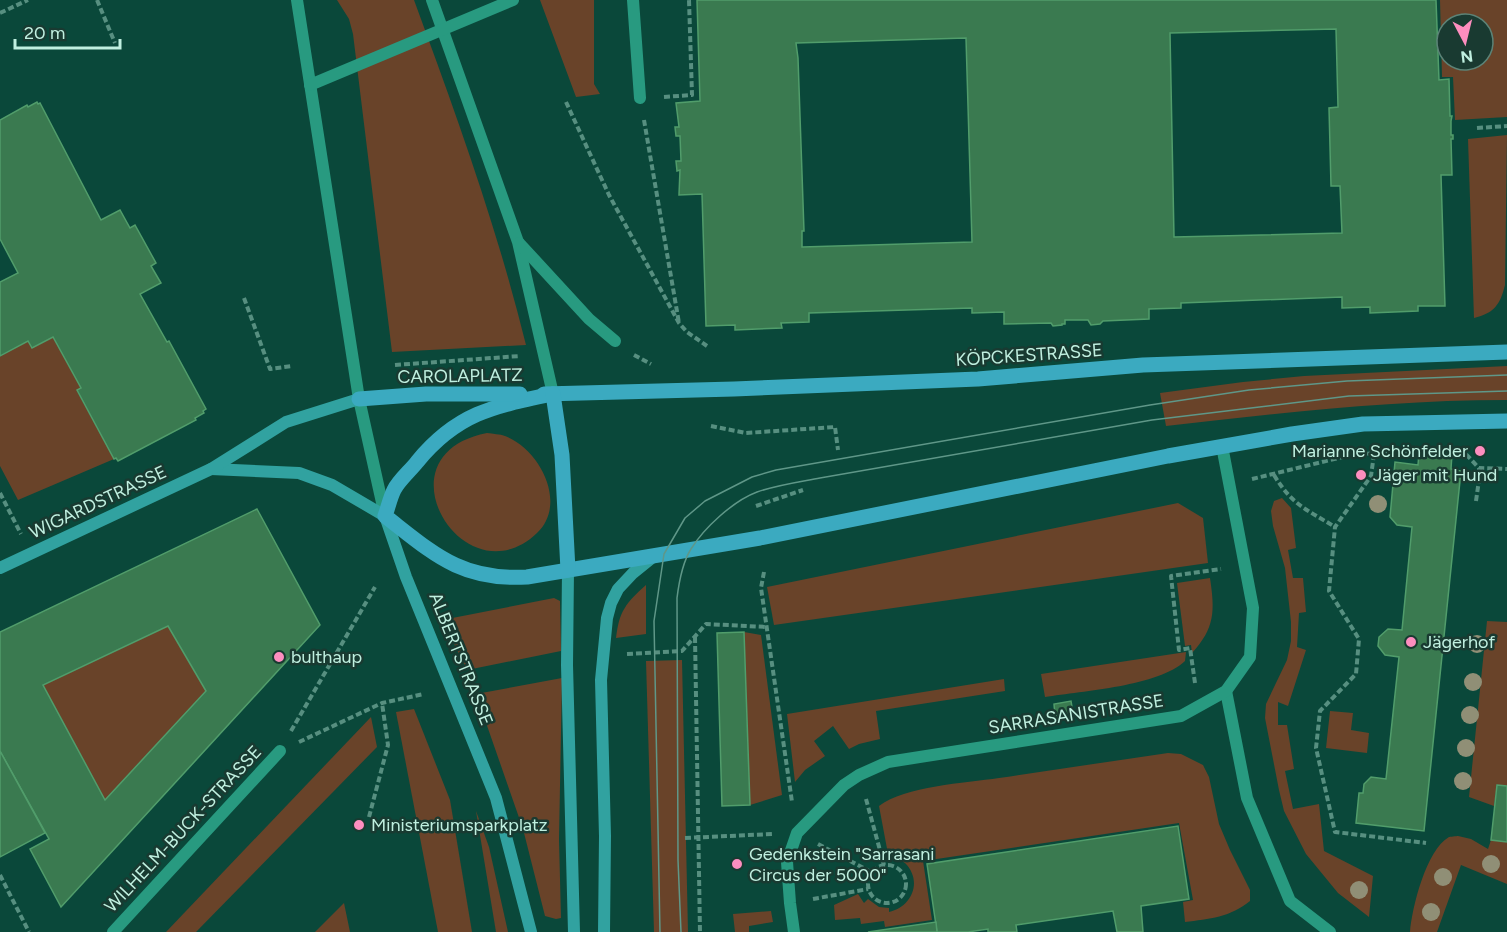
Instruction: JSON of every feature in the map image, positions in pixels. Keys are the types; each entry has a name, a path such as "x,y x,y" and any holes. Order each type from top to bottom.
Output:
{"main road":[{"name":"KÖPCKESTRASSE","path":"553,394 978,379 1143,365 1507,352"},
{"name":"CAROLAPLATZ","path":"359,399 426,394 553,394"},
{"path":"574,932 567,665 568,570 562,455 553,394 506,404 475,415 448,429 394,489 385,516 434,553 459,568 481,576 508,578 527,577 568,570 655,555 778,534 1222,446 1363,424 1507,421"},
{"name":"WIGARDSTRASSE","path":"0,568 211,469 286,422 359,399"},
{"name":"WIGARDSTRASSE","path":"211,469 299,474 332,485 385,516"},
{"name":"ALBERTSTRASSE","path":"385,516 406,577 496,798 531,932"},
{"path":"604,932 602,680 607,618 618,589 655,555"}],"street":[{"path":"297,0 359,399"},
{"name":"CAROLAPLATZ","path":"432,0 518,242 553,394"},
{"path":"310,85 513,0"},
{"path":"633,0 640,98"},
{"path":"518,242 589,319 615,341"},
{"name":"ALBERTSTRASSE","path":"359,399 385,516"},
{"name":"SARRASANISTRASSE","path":"794,932 787,862 797,833 844,785 860,775 888,762 1181,716 1226,692 1251,657 1253,608 1222,446"},
{"path":"1226,692 1247,798 1290,901 1330,932"},
{"name":"WILHELM-BUCK-STRASSE","path":"113,932 280,751"}],"path":[{"path":"0,13 28,0"},
{"path":"97,0 115,43"},
{"path":"679,323 640,98 692,95 689,0"},
{"path":"566,102 609,195 679,323 687,332 707,346"},
{"path":"1477,128 1507,126"},
{"path":"244,298 270,369 292,366"},
{"path":"395,365 528,356"},
{"path":"711,426 746,433 835,427 838,450"},
{"path":"1229,484 1355,454 1462,450 1479,468 1476,501"},
{"path":"1374,454 1371,476 1335,526 1329,591 1359,639 1356,674 1320,711 1316,748 1335,832 1426,843"},
{"path":"1479,468 1507,469"},
{"path":"1274,475 1285,493 1294,502 1335,526"},
{"path":"756,506 803,490"},
{"path":"0,493 31,553"},
{"path":"1198,706 1190,648 1179,650 1171,576 1245,565"},
{"path":"764,572 761,588 797,833"},
{"path":"280,751 375,587"},
{"path":"620,654 682,651 706,624 767,627"},
{"path":"695,637 700,932"},
{"path":"773,669 780,668"},
{"path":"280,751 382,703 424,694"},
{"path":"369,817 388,745 382,703"},
{"path":"860,775 884,865"},
{"path":"684,838 797,833 871,872"},
{"path":"884,865 898,868 904,875 905,889 902,897 889,904 881,903 870,895 867,879 871,872 884,865"},
{"path":"0,875 29,932"},
{"path":"790,903 868,889"}],"shaded area":[{"path":"337,0 414,0 489,214 526,345 392,352 353,34 349,19"},
{"path":"540,0 594,0 594,84 600,94 576,97"},
{"path":"1440,0 1507,0 1507,117 1455,120 1453,77 1442,77 1442,72 1495,72 1495,12 1440,12"},
{"path":"1507,135 1505,285 1495,307 1487,314 1474,318 1468,139"},
{"path":"53,337 81,388 77,391 114,459 18,500 0,466 0,356 28,341 32,348"},
{"path":"1507,366 1507,400 1379,405 1166,426 1160,393 1304,376"},
{"path":"487,433 505,436 518,443 529,453 539,465 550,493 550,507 546,521 537,533 510,549 483,550 460,537 443,517 434,493 437,468 454,446"},
{"path":"1282,498 1291,508 1296,548 1288,550 1293,578 1303,578 1306,612 1299,613 1297,647 1306,650 1288,706 1278,702 1278,725 1287,725 1294,769 1285,771 1293,809 1319,804 1324,851 1373,876 1369,917 1338,893 1306,854 1284,811 1279,790 1265,718 1266,704 1287,660 1291,641 1285,568 1271,511 1274,501"},
{"path":"1178,503 1203,518 1208,563 774,625 767,587"},
{"path":"1210,578 1213,600 1212,618 1200,644 1192,653 1191,645 1185,646 1177,583"},
{"path":"646,585 646,634 616,638 619,621 625,608"},
{"path":"554,598 560,601 561,651 467,670 442,620"},
{"path":"1487,621 1507,622 1507,786 1497,785 1494,806 1469,797"},
{"path":"168,626 206,691 105,800 43,685"},
{"path":"744,632 761,635 782,795 750,805"},
{"path":"1186,652 1185,661 1158,676 1099,690 1045,697 1041,674"},
{"path":"682,660 688,932 654,932 646,661"},
{"path":"562,678 559,840 561,918 556,919 545,916 523,829 476,694"},
{"path":"1004,679 1005,691 876,711 880,739 849,749 833,726 814,741 825,756 805,770 795,782 787,714"},
{"path":"414,709 450,800 472,932 438,932 396,712"},
{"path":"1330,711 1353,713 1351,730 1369,733 1367,753 1326,748"},
{"path":"371,717 377,747 196,932 166,932"},
{"path":"1168,753 1181,754 1203,765 1209,777 1219,824 1250,890 1250,901 1235,911 1185,922 1183,902 1193,900 1179,823 923,861 932,920 885,927 884,921 861,924 860,918 835,920 834,905 858,894 864,903 868,899 879,907 889,908 889,912 904,905 909,899 914,885 910,870 905,863 888,854 879,806 890,799 936,786"},
{"path":"476,811 489,847 508,932 496,932"},
{"path":"1458,836 1471,839 1488,849 1491,840 1507,842 1507,884 1461,865 1437,932 1410,932 1417,895 1433,854 1449,837"},
{"path":"344,903 350,932 315,932"},
{"path":"771,911 773,922 749,926 749,932 735,932 733,914"}],"building":[{"path":"697,0 1436,0 1435,72 1439,72 1439,80 1449,79 1451,135 1453,135 1451,139 1452,175 1441,175 1445,306 1418,306 1418,311 1370,313 1370,307 1342,308 1342,297 1181,303 1181,308 1149,309 1149,319 1103,321 1100,324 1091,325 1088,320 1065,320 1065,324 1053,326 1051,323 1004,324 1004,312 972,313 972,308 809,313 809,322 781,323 782,328 735,330 735,325 706,326 702,194 679,195 680,170 677,171 676,161 681,161 680,136 676,136 675,127 679,127 676,103 700,101","holes":["1336,29 1338,107 1329,108 1331,186 1340,186 1342,233 1174,237 1170,33","966,38 972,242 802,247 802,231 804,231 796,43"]},
{"path":"37,102 40,103 101,220 120,210 130,228 135,225 156,263 151,266 161,283 140,294 206,409 204,413 195,418 196,420 118,461 114,459 77,390 81,388 53,337 32,348 28,341 0,356 0,282 18,273 0,239 0,120"},
{"name":"Jägerhof","path":"1419,453 1452,454 1451,469 1461,471 1424,831 1356,823 1359,793 1363,793 1364,784 1371,777 1386,779 1399,657 1385,655 1378,646 1379,637 1388,629 1402,630 1412,527 1397,525 1390,517 1395,462 1418,465"},
{"path":"257,509 320,625 61,907 30,849 49,839 0,751 0,632","holes":["168,626 206,691 105,800 43,685"]},
{"path":"744,632 750,805 722,806 717,633"},
{"path":"1071,701 1073,713 1055,716 1054,704"},
{"path":"0,751 45,833 0,857"},
{"path":"1497,785 1507,786 1507,842 1491,840"},
{"path":"1178,826 1189,899 1141,906 1143,932 1117,932 1113,911 1016,925 1017,932 988,932 988,929 968,932 937,932 927,864"},
{"path":"936,922 937,932 868,932"}],"tram line":[{"path":"660,932 654,621 664,554 685,518 705,501 752,477 776,470 1150,405 1249,390 1347,381 1507,375"},
{"path":"681,932 678,860 677,598 683,566 691,549 711,524 738,502 772,487 1152,420 1349,396 1507,391"}],"place":[{"name":"Marianne Schönfelder","path":"1480,451"},
{"name":"Jäger mit Hund","path":"1361,475"},
{"name":"Jägerhof","path":"1411,642"},
{"name":"bulthaup","path":"279,657"},
{"name":"Ministeriumsparkplatz","path":"359,825"},
{"name":"Gedenkstein \"Sarrasani Circus der 5000\"","path":"737,864"}]}
